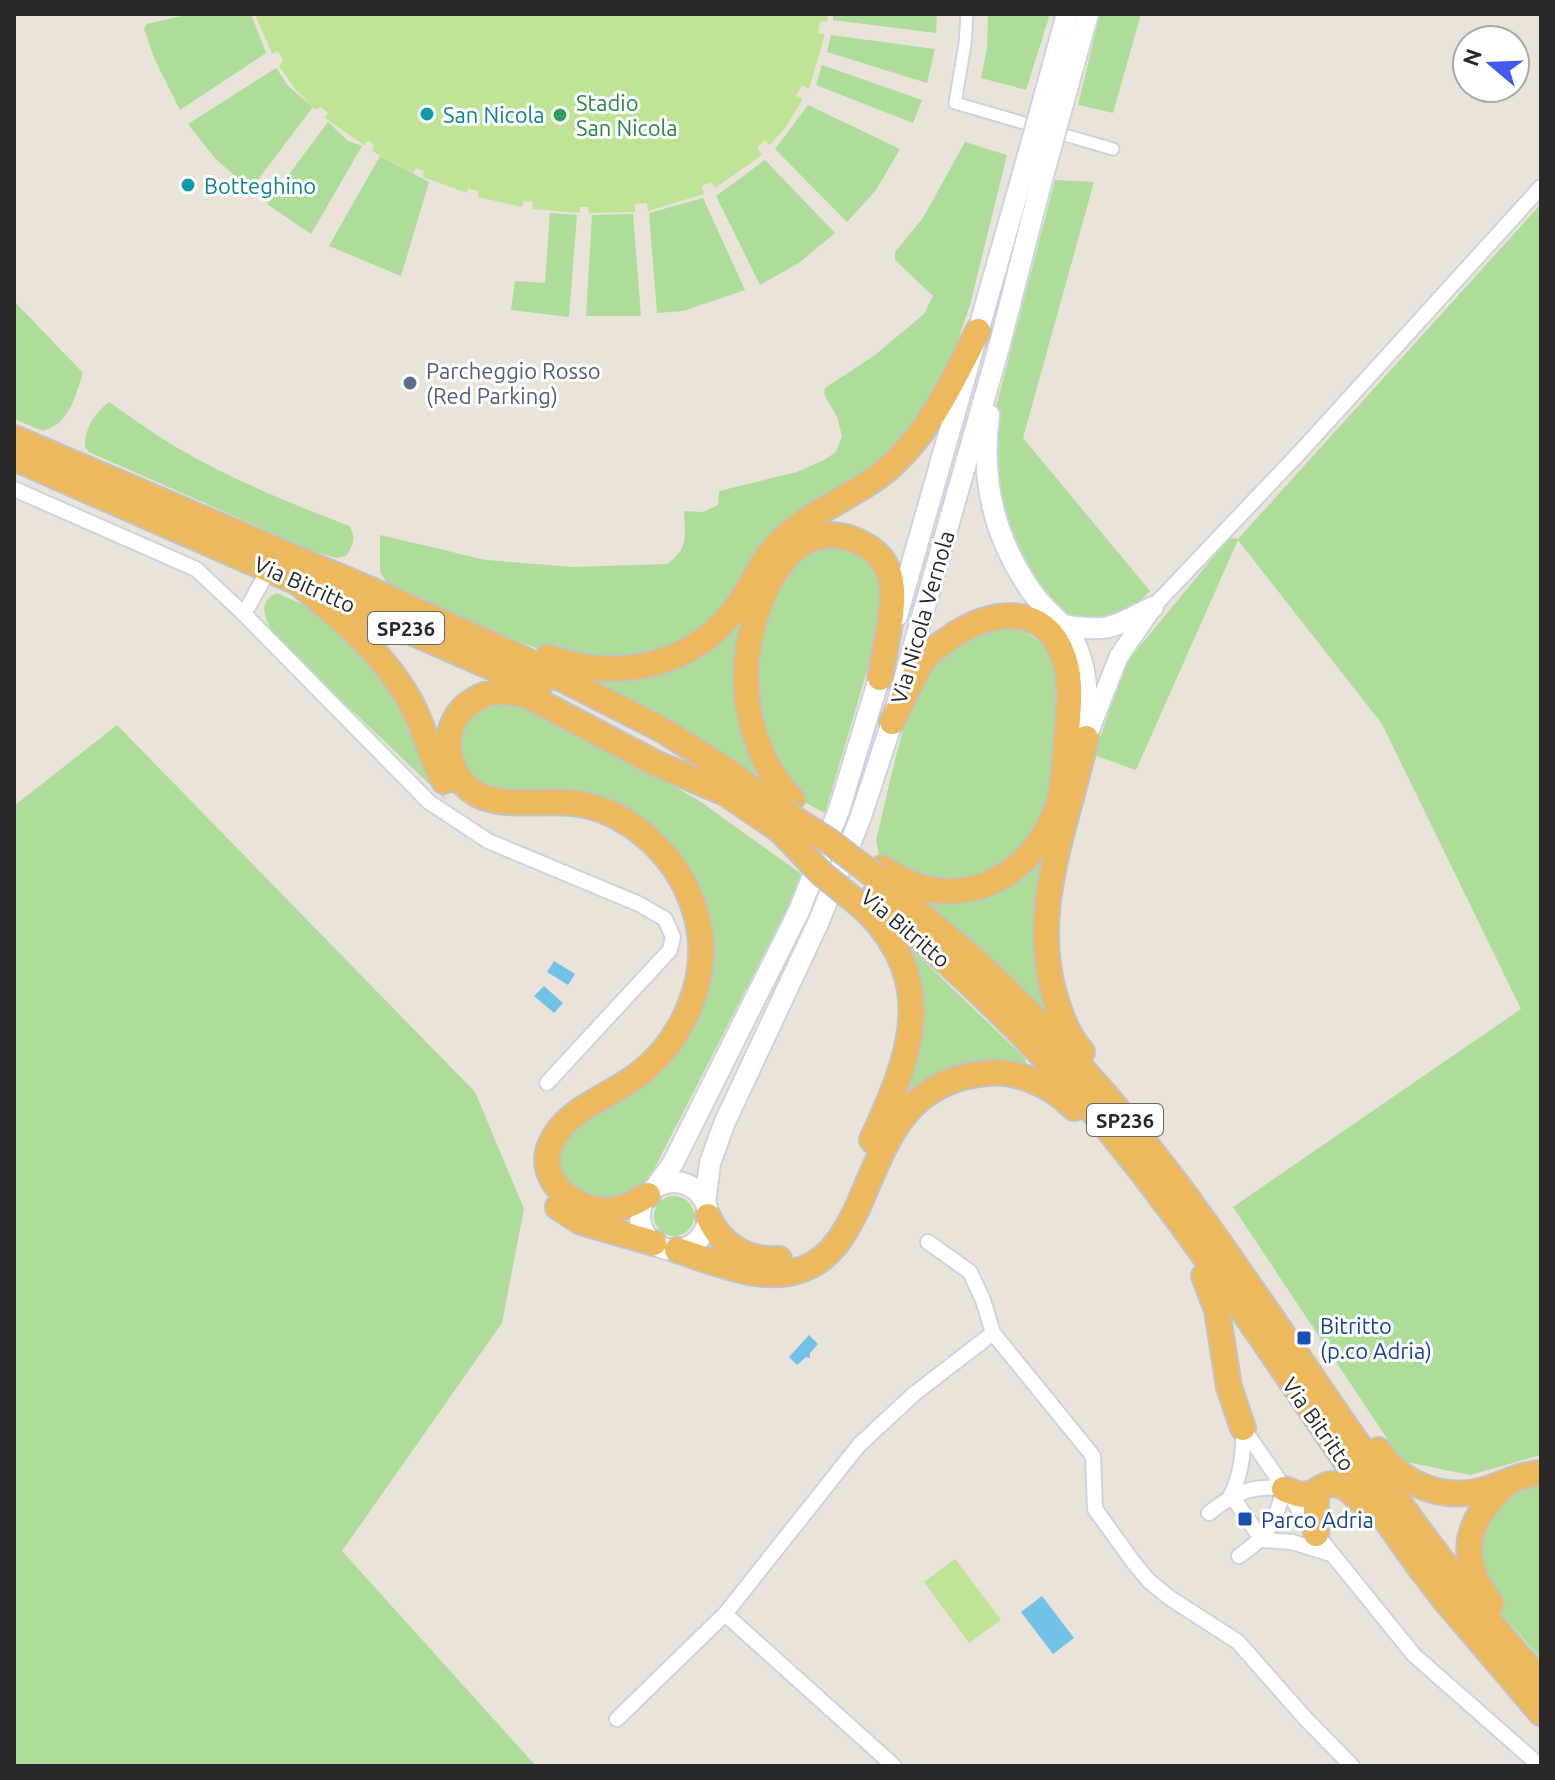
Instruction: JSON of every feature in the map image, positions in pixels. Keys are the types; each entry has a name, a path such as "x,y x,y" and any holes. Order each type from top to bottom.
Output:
{"highway":[{"path":"455,627 570,665 608,670 639,668 677,657 710,635 731,614 777,544 822,509 880,475 907,450 935,414 978,331"},
{"name":"Via Bitritto","path":"14,438 455,627 590,691 661,729 728,771 871,884 973,959 1074,1059 1175,1182 1460,1586 1541,1681"},
{"name":"Via Bitritto","path":"14,458 511,674 630,735 730,795 786,814 829,841 1022,1034 1136,1165 1392,1529 1469,1630 1541,1713"},
{"path":"14,468 69,482"},
{"path":"786,814 780,787 758,744 748,707 748,646 756,611 766,587 785,557 806,541 827,535 851,538 870,549 886,564 892,582 892,601 880,678"},
{"path":"296,581 354,630 390,672 420,721 441,777 451,793 467,806 485,812 568,817 608,828 644,854 669,887 680,908 687,933 686,969 673,1013 657,1037 636,1059 606,1081 571,1099 556,1112 537,1144 534,1163 537,1181 548,1198 562,1211 581,1222 728,1267 770,1275 792,1272 826,1256 850,1225 892,1131 909,1108 934,1087 966,1075 992,1072 1016,1075 1041,1083 1070,1104 1107,1146 1136,1165 1148,1196 1188,1250 1213,1294 1222,1330 1229,1387 1243,1428"},
{"path":"707,1209 715,1232 724,1242 736,1250 773,1260 807,1252 823,1238 837,1218 898,1084 908,1054 912,1026 911,997 904,969 888,937 871,884 915,886 946,892 977,889 1010,874 1029,858 1058,807 1070,700 1064,658 1051,634 1035,620 1008,615 985,618 930,652 892,722"},
{"path":"652,1191 626,1207 605,1210 584,1206 565,1195 552,1179 547,1164 549,1147 561,1127 575,1113 630,1081 651,1065 670,1044 686,1017 701,963 701,931 694,905 664,855 631,825 612,815 573,803 499,801 481,796 464,786 453,768 448,751 449,734 457,716 470,702 487,693 507,690 526,695 655,763 730,795"},
{"path":"1086,738 1046,906 1044,933 1050,982 1067,1030 1075,1043 1176,1161 1220,1222 1228,1256"},
{"path":"1329,1402 1354,1415 1385,1460 1413,1482 1436,1492 1485,1490 1541,1473"},
{"path":"1508,1481 1480,1511 1472,1530 1468,1549 1471,1569 1478,1587 1541,1661"},
{"path":"1284,1489 1302,1495 1316,1492 1326,1485 1338,1484 1353,1493 1416,1578 1469,1630"},
{"path":"1316,1492 1316,1534"}],"main road":[{"name":"Via Nicola Vernola","path":"1063,68 1067,14"},
{"name":"Via Nicola Vernola","path":"652,1191 673,1163 799,911 839,810 880,678 978,331 1031,180 1063,68 1088,14"},
{"name":"Via Nicola Vernola","path":"707,1209 710,1163 724,1124 819,921 860,819 892,722 999,347 1031,180"},
{"path":"999,347 988,426 985,468 988,493 1004,543 1018,570 1035,595 1064,625 1080,654 1087,704 1086,738"},
{"path":"1064,625 1096,631 1116,626 1153,607"},
{"path":"678,1182 699,1192 707,1209 702,1235 686,1248 666,1247 642,1226 642,1204 652,1191 678,1182"}],"street":[{"path":"967,14 955,103 1113,149"},
{"path":"1086,738 1119,656 1153,607 1302,450 1541,187"},
{"path":"14,489 196,569 429,802 488,841 639,904 665,919 673,937 670,950 547,1083"},
{"path":"244,614 269,569"},
{"path":"928,1242 970,1272 993,1333 1093,1456 1095,1509 1134,1563 1149,1581 1170,1598 1238,1642 1352,1766"},
{"path":"617,1719 725,1614 859,1445 914,1394 993,1333"},
{"path":"1243,1428 1316,1534 1414,1655 1540,1766"},
{"path":"1243,1428 1244,1447 1231,1495 1262,1540"},
{"path":"1209,1513 1231,1495 1270,1487 1284,1489"},
{"path":"1239,1556 1262,1540 1278,1512 1284,1489"},
{"path":"1262,1540 1292,1542 1333,1555"},
{"path":"725,1614 894,1766"}],"green space":[{"path":"191,14 251,14 266,53 180,110 155,60 144,29 147,24"},
{"name":"Stadio San Nicola","path":"255,14 828,14 827,22 820,21 818,33 825,34 809,89 802,85 796,96 803,99 785,128 770,145 765,140 757,148 762,155 715,188 711,182 702,186 704,194 648,211 647,203 635,204 635,212 589,213 588,207 580,207 580,213 532,209 533,202 524,201 522,207 478,197 478,191 468,188 467,193 423,177 424,171 416,168 413,173 372,151 374,145 368,141 364,145 325,118 328,113 321,107 316,110 296,90 279,66 283,61 278,51 272,54"},
{"path":"937,14 936,33 833,20 833,15 828,15"},
{"path":"988,14 1050,14 1026,90 981,78 987,49"},
{"path":"1100,14 1141,14 1113,113 1078,105"},
{"path":"831,35 935,49 927,83 827,52"},
{"path":"822,65 922,100 913,123 816,85"},
{"path":"276,68 289,87 313,107 250,190 214,157 188,124"},
{"path":"808,105 900,149 876,190 847,222 775,149"},
{"path":"328,122 348,141 362,146 311,234 267,204"},
{"path":"965,142 1007,155 970,305 952,357 930,394 932,402 869,472 667,660 557,655 498,635 392,591 380,572 380,535 486,560 573,567 667,564 682,547 684,511 703,512 718,505 719,491 797,472 836,452 842,436 837,417 824,394 825,388 875,355 924,314 933,296 895,260 895,252 923,218"},
{"path":"380,156 429,182 401,276 329,246"},
{"path":"765,160 835,233 799,263 760,285 716,196"},
{"path":"1055,180 1094,182 1023,438 1150,591 1131,610 1110,621 1076,620 1062,613 1021,567 998,512 994,415"},
{"path":"703,198 745,290 683,311 657,313 649,213"},
{"path":"1541,204 1541,1455 1470,1475 1402,1461 1233,1207 1521,1009 1382,724 1238,540 1136,770 1094,755 1126,663 1229,538 1238,539"},
{"path":"550,213 577,215 569,317 511,310 515,281 545,283"},
{"path":"633,214 641,316 586,316 592,215"},
{"path":"14,301 83,373 65,415 60,422 43,431 14,419"},
{"path":"109,402 167,442 218,470 349,526 353,541 346,556 336,558 311,550 89,452 85,440 89,427"},
{"path":"837,542 866,558 879,574 882,620 825,813 785,792 766,746 750,660 789,554"},
{"path":"277,593 304,605 344,632 389,679 446,800 276,638 264,608 270,597"},
{"path":"740,620 739,647 765,778 737,765 590,677"},
{"path":"1002,625 1025,632 1043,644 1053,658 1060,678 1050,798 1028,848 987,877 936,881 892,864 879,855 876,840 892,771 915,696 937,660 959,644"},
{"path":"496,696 541,709 701,802 804,876 651,1175 643,1186 620,1201 581,1195 558,1174 560,1141 656,1069 705,943 644,826 506,796 468,782 458,750 458,731 469,716"},
{"path":"117,725 475,1092 524,1209 502,1323 342,1551 536,1766 14,1766 14,806"},
{"path":"1044,853 1048,854 1050,1018 916,892 949,897"},
{"path":"906,944 1025,1058 1026,1064 1021,1070 900,1107"},
{"path":"674,1196 688,1202 694,1216 688,1230 674,1236 660,1230 654,1216 660,1202"},
{"path":"1541,1476 1541,1659 1478,1587 1480,1511"},
{"path":"955,1559 1001,1620 969,1643 924,1582"}],"water":[{"path":"554,961 575,974 568,985 547,972"},
{"path":"544,986 563,1003 554,1013 534,996"},
{"path":"809,1335 818,1344 810,1353 810,1358 806,1357 797,1365 789,1357"},
{"path":"1042,1596 1074,1638 1053,1654 1021,1612"}],"place":[{"name":"San Nicola","path":"427,114"},
{"name":"Stadio San Nicola","path":"560,115"},
{"name":"Botteghino","path":"188,185"},
{"name":"Parcheggio Rosso (Red Parking)","path":"410,383"},
{"name":"Bitritto (p.co Adria)","path":"1304,1338"},
{"name":"Parco Adria","path":"1245,1519"}]}
